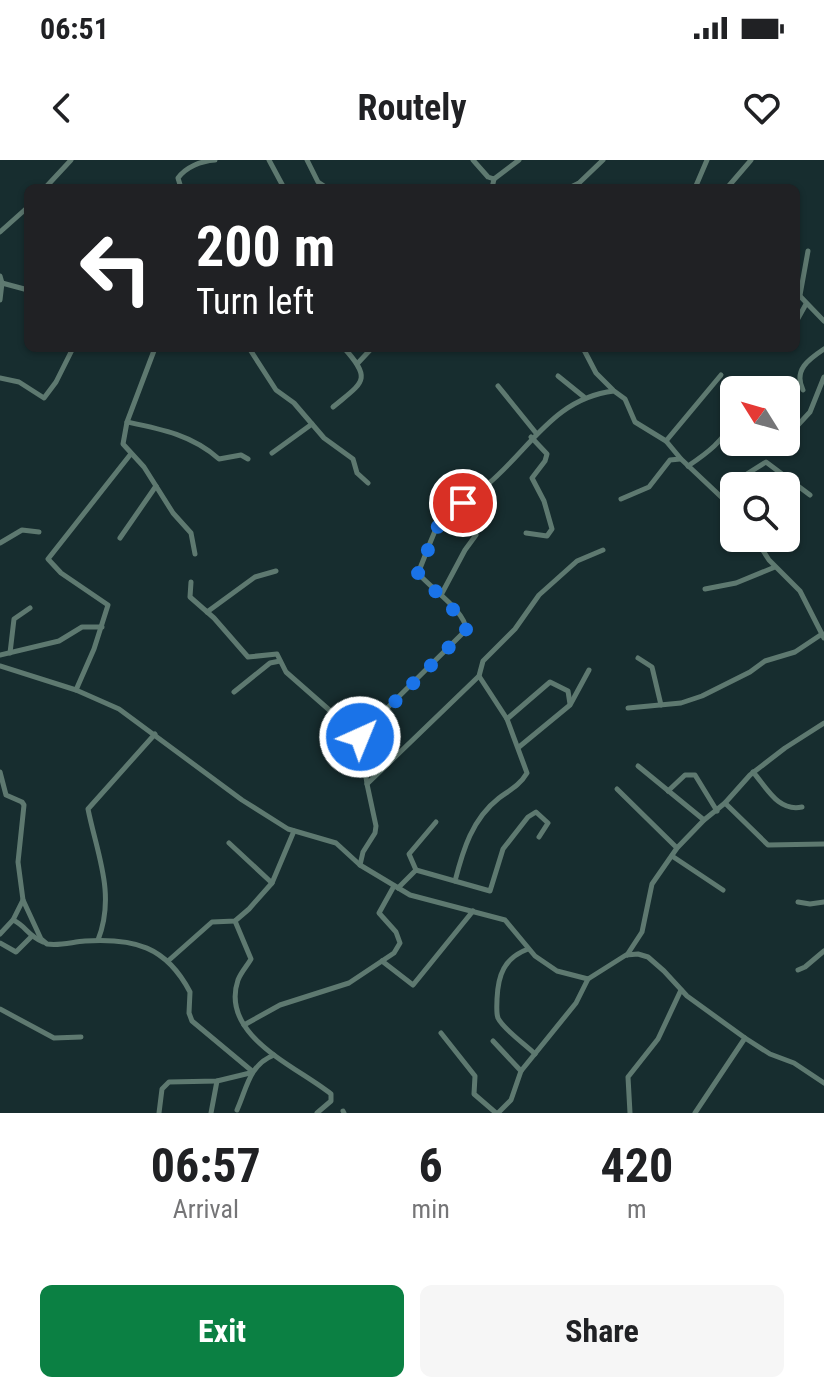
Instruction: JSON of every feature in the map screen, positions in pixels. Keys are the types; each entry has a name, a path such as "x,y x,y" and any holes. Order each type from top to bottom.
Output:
{"street":[{"path":"49,184 71,160"},
{"path":"180,184 178,178 184,171 215,160"},
{"path":"269,160 282,184"},
{"path":"307,160 321,184"},
{"path":"473,160 488,177 494,179"},
{"path":"493,184 494,179 519,160"},
{"path":"577,184 603,160"},
{"path":"697,184 707,160"},
{"path":"730,184 751,160"},
{"path":"0,232 24,212"},
{"path":"800,285 808,251"},
{"path":"0,276 0,300"},
{"path":"2,283 24,289"},
{"path":"800,296 824,320"},
{"path":"800,314 806,303"},
{"path":"803,390 799,381 803,366 824,349"},
{"path":"0,378 19,382 44,398 71,352"},
{"path":"153,352 127,422 123,444 144,467 169,507 191,533 195,554"},
{"path":"252,352 276,390 294,403 333,446 353,459 357,473 368,483"},
{"path":"333,407 359,383 363,372 347,352"},
{"path":"357,364 368,352"},
{"path":"585,352 596,373 625,399 635,422 666,441 720,494"},
{"path":"666,441 721,375"},
{"path":"558,376 585,397"},
{"path":"800,423 810,412 824,377"},
{"path":"498,386 547,454 532,478 547,509 552,529 547,536 526,533"},
{"path":"360,737 466,630 466,623 418,573 442,517 489,484 533,435 566,407 585,397 614,391"},
{"path":"127,422 174,432 219,459 241,455 248,459"},
{"path":"272,453 312,424"},
{"path":"688,466 720,439"},
{"path":"76,690 108,605 61,573 48,559 130,455"},
{"path":"621,499 649,487 672,459 681,459"},
{"path":"750,472 766,462 779,472"},
{"path":"120,538 157,485"},
{"path":"800,488 810,495"},
{"path":"0,543 22,530 39,532"},
{"path":"441,595 476,535"},
{"path":"367,784 479,676 483,661 515,629 539,595 577,561 603,550"},
{"path":"628,708 681,703 702,696 765,661 795,652 823,636 800,591 775,567 765,552"},
{"path":"705,589 736,583 775,567"},
{"path":"207,612 255,577 276,571"},
{"path":"191,582 190,597 249,658 275,653 291,677 360,737 375,833 363,852 360,865"},
{"path":"10,653 14,619 30,608"},
{"path":"0,655 59,641 82,627 102,627"},
{"path":"638,658 652,667 661,705"},
{"path":"234,692 270,663 280,661"},
{"path":"0,666 76,690 119,709 242,800 294,831 336,843 360,865 410,895 505,920 528,949 557,971 588,979"},
{"path":"519,747 570,705 589,670"},
{"path":"455,881 471,831 497,800 526,777 527,768 507,719 479,676"},
{"path":"507,719 550,682 568,691 570,705"},
{"path":"441,1033 475,1076 474,1094 497,1113 511,1100 521,1071 576,1003 588,979 626,955 642,932 652,884 677,848 753,772 824,723"},
{"path":"98,941 105,921 103,863 88,809 155,734"},
{"path":"638,766 704,820"},
{"path":"0,772 6,795 24,805 18,876 23,900 44,942"},
{"path":"753,772 781,805 796,809 802,807"},
{"path":"668,791 685,775 695,775 717,811"},
{"path":"617,789 677,848"},
{"path":"725,803 768,845 824,844"},
{"path":"416,870 488,891 491,890 503,849 528,817 536,812 548,823 539,837"},
{"path":"416,870 409,854 436,822"},
{"path":"168,961 212,922 235,921 272,883 294,831"},
{"path":"229,843 272,883"},
{"path":"672,856 723,890"},
{"path":"244,1025 280,1005 349,983 394,953 400,943 396,932 379,913 396,887 416,870"},
{"path":"0,934 13,920 23,900"},
{"path":"798,902 824,902"},
{"path":"382,961 413,985 473,911"},
{"path":"13,920 21,924 31,937 51,945 98,941 134,943 154,950 168,961 190,992 189,1013 192,1021 251,1072"},
{"path":"235,921 251,959 237,983 237,1010 244,1025 262,1047 331,1094 331,1101 317,1113"},
{"path":"0,943 16,952 31,937"},
{"path":"528,949 515,954 502,969 497,1014 502,1024 535,1054"},
{"path":"798,970 824,951"},
{"path":"626,955 648,957 681,990 745,1038 770,1054 799,1065 824,1083"},
{"path":"630,1113 628,1077 658,1039 681,990"},
{"path":"0,1009 54,1038 81,1037"},
{"path":"695,1113 745,1038"},
{"path":"493,1041 521,1071"},
{"path":"159,1113 165,1084 217,1081 251,1072 274,1054"},
{"path":"237,1110 251,1072"},
{"path":"211,1113 217,1081"}],"route":[{"path":"360,737 466,630 466,623 460,615 418,573 442,517 463,503"}]}
